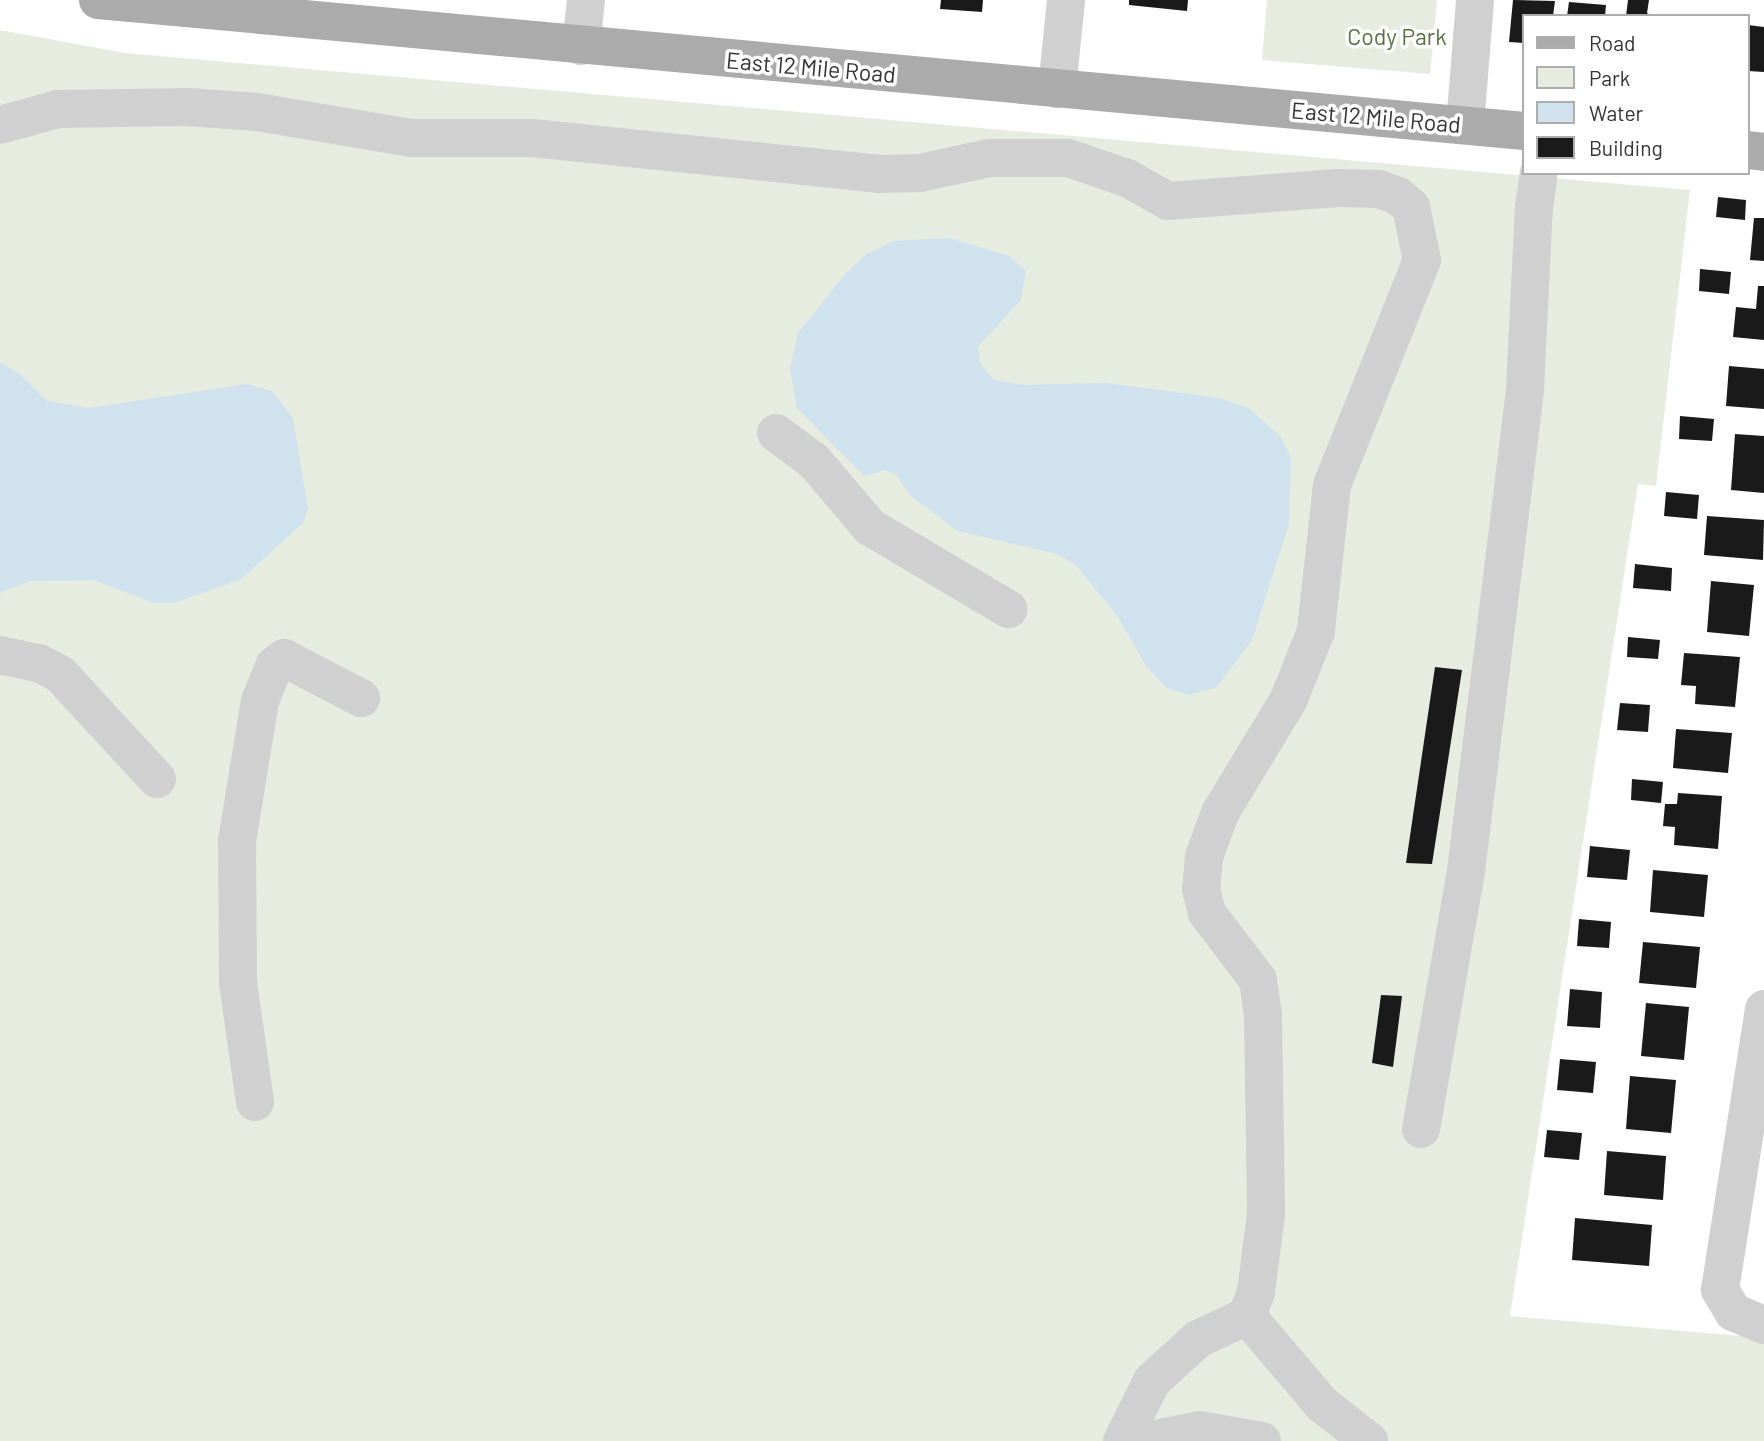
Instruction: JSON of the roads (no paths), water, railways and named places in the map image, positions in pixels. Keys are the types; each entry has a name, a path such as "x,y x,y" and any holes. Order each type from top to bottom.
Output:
{"main road":[{"name":"East 12 Mile Road","path":"99,0 1522,131"}],"street":[{"path":"581,46 586,0"},
{"path":"1057,89 1066,0"},
{"path":"1465,125 1475,0"},
{"path":"0,125 58,109 188,107 257,112 410,138 532,138 878,174 920,173 989,158 1068,158 1127,178 1168,201 1338,187 1379,189 1411,207 1422,260 1332,485 1316,631 1289,699 1220,813 1204,857 1201,889 1207,913 1258,980 1263,1016 1266,1213 1256,1292 1247,1316 1198,1339 1152,1381 1122,1441"},
{"path":"1421,1129 1466,871 1525,389 1534,207 1539,175"},
{"path":"776,433 814,461 870,527 1008,609"},
{"path":"0,655 39,663 60,674 157,779"},
{"path":"255,1102 239,983 237,841 260,701 274,666 284,658 361,698"},
{"path":"1764,1009 1721,1295 1740,1317 1764,1325"},
{"path":"1247,1316 1322,1404 1369,1441"},
{"path":"1146,1441 1199,1430 1262,1441"}],"water":[{"path":"950,238 1009,256 1026,271 1021,300 978,347 980,363 994,380 1024,385 1106,383 1220,398 1250,409 1281,437 1291,457 1289,524 1252,640 1217,687 1189,695 1167,688 1146,666 1118,617 1075,564 1057,554 958,531 912,497 895,474 884,470 864,476 797,408 790,369 798,333 845,274 868,253 894,241"},
{"path":"0,362 20,374 47,401 89,408 247,384 272,391 293,418 308,509 303,523 241,579 174,603 154,603 94,580 30,581 0,593"}],"park label":[{"name":"Cody Park","path":"1397,36"}]}
